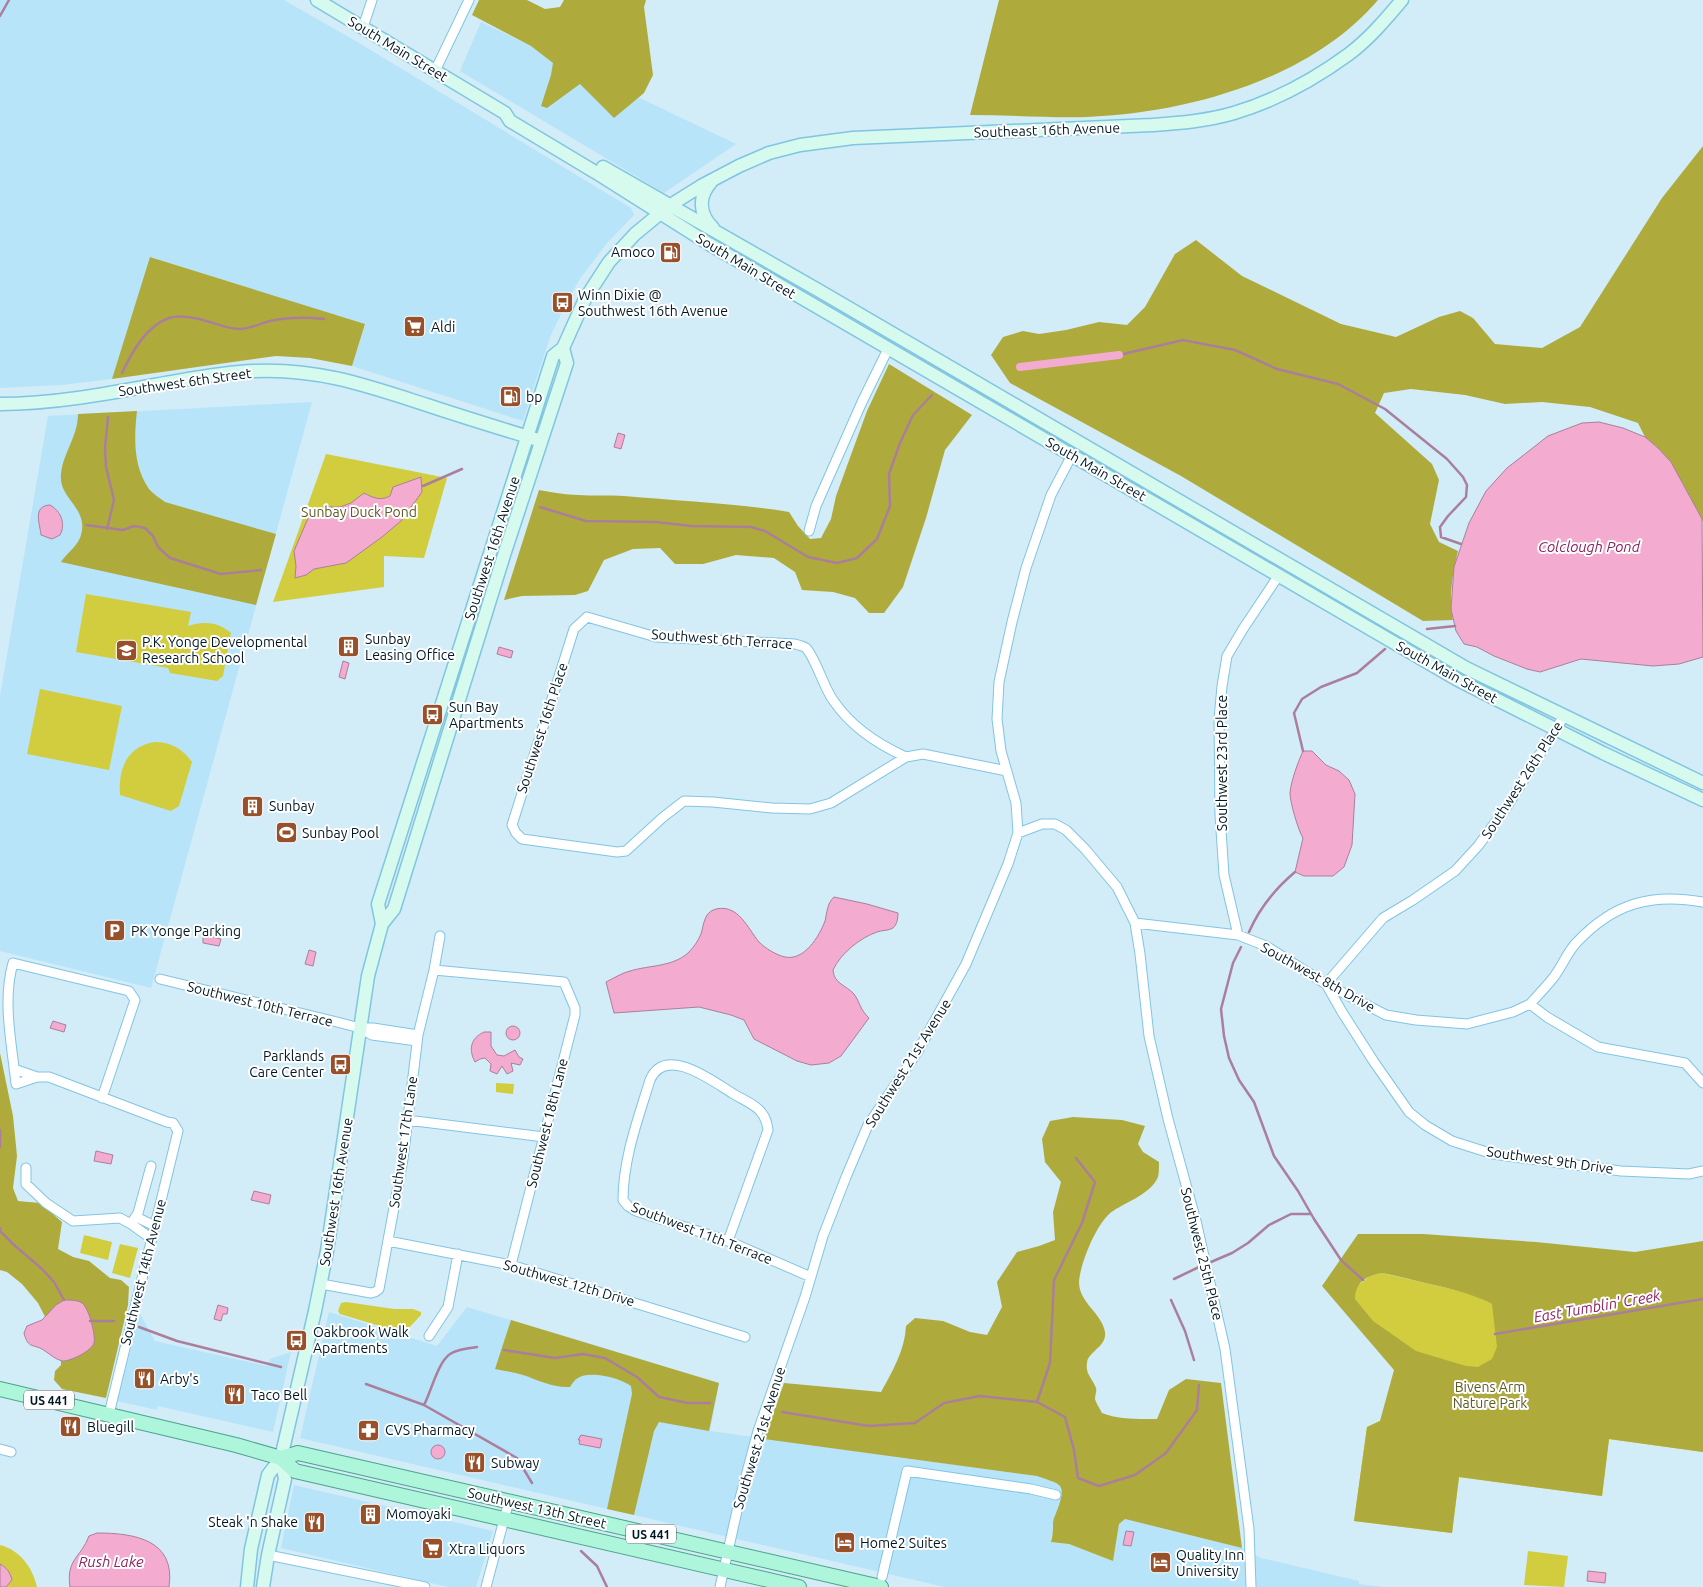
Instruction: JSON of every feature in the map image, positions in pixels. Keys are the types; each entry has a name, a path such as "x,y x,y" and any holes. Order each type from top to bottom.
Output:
{"main road":[{"name":"South Main Street","path":"317,0 505,113 514,113 808,303 1458,680 1703,800"},
{"name":"Southeast 16th Avenue","path":"664,210 714,178 738,166 769,153 833,139 1152,125 1197,121 1234,113 1272,98 1313,78 1350,54 1380,26 1402,0"},
{"path":"714,178 704,191 701,203 704,217 718,234"},
{"name":"South Main Street","path":"664,210 718,234 818,290 1466,668 1703,783"},
{"name":"Southwest 16th Avenue","path":"382,924 378,904 553,356 563,348 585,299 608,262 635,234 664,210"},
{"path":"808,303 818,290"},
{"path":"888,348 896,337"},
{"name":"Southwest 16th Avenue","path":"263,1587 285,1479 281,1458 321,1284 333,1216 368,976 382,924 394,909 567,363 563,348"},
{"name":"Southwest 6th Street","path":"0,404 106,394 213,375 254,371 297,372 328,376 370,387 542,441"},
{"path":"1072,455 1081,444"},
{"path":"1278,575 1287,562"},
{"name":"Southwest 13th Street","path":"0,1389 236,1445 281,1458 296,1471 799,1587"},
{"name":"Southwest 13th Street","path":"281,1458 298,1453 728,1552 881,1584"},
{"name":"Southwest 16th Avenue","path":"247,1587 251,1549 268,1474 281,1458"}],"street":[{"path":"363,27 372,0"},
{"path":"435,71 469,0"},
{"path":"809,531 820,497 888,348"},
{"name":"Southwest 21st Avenue","path":"720,1587 758,1431 811,1277 820,1244 839,1194 868,1125 918,1051 958,980 1008,864 1018,833 1016,803 1001,751 997,719 1001,673 1026,568 1051,495 1072,455"},
{"name":"Southwest 23rd Place","path":"1238,935 1224,875 1219,719 1222,686 1227,656 1278,575"},
{"name":"Southwest 6th Terrace","path":"579,624 587,617 656,637 795,644 805,647 832,700 849,720 879,744 906,757"},
{"name":"Southwest 16th Place","path":"579,624 574,630 512,825 522,839 617,852 626,851 684,801 810,809 831,803 906,757"},
{"name":"Southwest 26th Place","path":"1326,984 1383,918 1455,871 1478,846 1508,805 1564,716"},
{"path":"906,757 923,754 1007,771"},
{"path":"1018,833 1042,824 1056,824 1066,830 1085,849 1116,887 1135,924"},
{"path":"1703,902 1672,897 1638,902 1604,918 1576,943 1554,977 1530,1004 1598,1047 1685,1063 1703,1083"},
{"name":"Southwest 8th Drive","path":"1135,924 1238,935 1266,946 1326,984 1386,1015 1416,1020 1467,1024 1513,1012 1530,1004"},
{"name":"Southwest 25th Place","path":"1135,924 1149,1036 1168,1119 1196,1221 1225,1350 1249,1529 1251,1587"},
{"name":"Southwest 17th Lane","path":"321,1284 364,1292 375,1292 379,1289 403,1159 418,1038 440,936"},
{"path":"14,1069 37,1077 49,1078 102,1098 135,1000 129,991 13,963 9,977 9,1023 14,1069 16,1084 37,1077"},
{"name":"Southwest 18th Lane","path":"434,970 564,982 575,1008 575,1015 511,1264"},
{"name":"Southwest 10th Terrace","path":"160,979 360,1028 373,1028 418,1038"},
{"name":"Southwest 9th Drive","path":"1326,984 1374,1062 1409,1112 1425,1125 1452,1141 1492,1154 1622,1171 1689,1174 1703,1170"},
{"name":"Southwest 11th Terrace","path":"728,1241 768,1130 766,1120 760,1110 685,1066 660,1066 654,1071 650,1080 632,1140 623,1178 623,1200 636,1211 728,1241 811,1277"},
{"name":"Southwest 14th Avenue","path":"102,1098 173,1123 178,1131 109,1414"},
{"path":"407,1120 544,1137"},
{"path":"133,1221 151,1166"},
{"path":"26,1168 26,1184 46,1203 72,1221 120,1218 154,1226"},
{"path":"133,1221 152,1239"},
{"name":"Southwest 12th Drive","path":"388,1241 511,1264 746,1337"},
{"path":"429,1336 448,1307 458,1254"},
{"path":"0,1449 11,1452"},
{"path":"881,1584 907,1471 1031,1489 1056,1495"},
{"path":"486,1587 509,1501"},
{"path":"268,1555 425,1587"}],"shaded area":[{"path":"0,0 284,0 359,43 631,208 634,215 607,243 579,280 565,306 550,337 523,421 352,366 365,325 151,257 112,379 61,385 0,388"},
{"path":"481,22 736,144 664,193 460,71"},
{"name":"P.K. Yonge Developmental Research School","path":"312,402 151,988 0,951 0,696 48,416"},
{"path":"467,1307 719,1383 710,1431 1037,1476 1059,1484 1062,1494 1053,1522 1051,1542 1069,1544 1113,1560 1119,1523 1125,1519 1242,1548 1261,1558 1359,1581 1359,1584 1384,1587 945,1587 300,1438 329,1312 437,1346"},
{"path":"140,1314 155,1341 267,1366 270,1359 291,1352 273,1432 158,1406 157,1410 117,1401"},
{"path":"294,1485 493,1531 476,1587 448,1587 281,1548"}],"green space":[{"path":"479,0 527,0 545,9 560,7 564,0 646,0 644,7 653,75 644,93 614,118 580,84 547,108 541,106 553,63 531,46 472,15"},
{"path":"999,0 1378,0 1350,28 1318,51 1283,71 1245,87 1206,99 1166,108 1087,117 970,115"},
{"path":"1703,146 1703,522 1682,482 1658,448 1645,437 1638,423 1590,407 1542,402 1505,404 1465,395 1411,389 1384,393 1375,413 1432,464 1439,480 1430,524 1439,542 1458,551 1451,594 1453,620 1423,621 1181,476 1010,383 991,355 1003,337 1023,331 1039,334 1099,322 1127,325 1145,307 1175,254 1196,240 1242,276 1341,324 1396,337 1439,317 1460,311 1473,318 1495,344 1542,348 1580,327 1662,198"},
{"path":"150,257 365,324 352,366 310,358 276,356 112,379"},
{"path":"889,364 972,415 945,450 926,518 903,587 884,613 869,613 855,598 833,592 802,590 795,572 774,558 736,555 703,564 675,564 660,548 633,549 604,560 588,591 575,595 522,596 504,600 539,490 568,494 624,496 727,504 789,512 810,539 821,538 831,519 836,496 867,411"},
{"path":"137,411 135,441 137,461 144,480 152,493 165,502 276,534 256,605 61,562 80,538 82,528 78,511 64,491 61,483 62,466 76,430 78,414"},
{"name":"Sunbay Duck Pond","path":"326,454 447,478 424,558 384,556 384,587 273,602"},
{"path":"86,594 191,612 188,626 200,623 216,625 226,629 231,633 223,676 217,681 170,673 168,668 76,652"},
{"path":"40,689 122,706 109,770 27,754"},
{"path":"155,742 166,743 176,747 185,753 192,762 179,806 171,811 120,795 121,776 126,760 137,748"},
{"path":"0,1053 13,1116 17,1156 13,1188 18,1201 40,1203 62,1222 58,1249 73,1257 89,1261 110,1278 121,1280 129,1287 128,1305 106,1398 62,1389 54,1380 55,1371 61,1365 61,1348 38,1303 22,1284 7,1272 0,1270"},
{"path":"496,1083 514,1084 513,1094 496,1092"},
{"path":"1073,1117 1122,1120 1145,1126 1138,1144 1143,1152 1159,1162 1159,1172 1155,1183 1144,1193 1107,1216 1095,1233 1082,1265 1079,1282 1080,1289 1086,1302 1100,1319 1105,1332 1103,1341 1088,1359 1087,1363 1088,1373 1096,1388 1095,1399 1102,1413 1129,1419 1157,1419 1169,1390 1186,1379 1221,1383 1242,1548 1125,1519 1119,1524 1113,1561 1069,1544 1051,1542 1053,1522 1062,1492 1059,1485 1037,1476 764,1439 784,1383 881,1392 901,1352 906,1326 915,1318 943,1321 970,1332 987,1335 1002,1307 997,1282 1017,1252 1055,1240 1053,1212 1061,1182 1045,1162 1042,1139 1050,1121"},
{"name":"Bivens Arm Nature Park","path":"1358,1234 1423,1234 1536,1242 1635,1252 1703,1241 1703,1452 1609,1439 1602,1496 1459,1477 1452,1533 1354,1521 1367,1427 1380,1421 1394,1370 1322,1286","holes":["1382,1273 1456,1290 1492,1304 1497,1347 1492,1359 1478,1367 1466,1366 1416,1351 1373,1321 1355,1299 1356,1293 1363,1280"]},
{"path":"84,1235 112,1242 108,1260 80,1253"},
{"path":"120,1244 138,1248 130,1278 112,1273"},
{"name":"Bivens Arm Nature Park","path":"1382,1273 1460,1291 1492,1304 1703,1452 1609,1439 1602,1496 1459,1477 1452,1533 1354,1521 1367,1427 1380,1421 1405,1369 1340,1300 1371,1275"},
{"path":"346,1302 394,1309 413,1309 421,1312 421,1315 404,1333 340,1314 338,1311 341,1303"},
{"path":"511,1320 719,1383 709,1431 659,1422 654,1431 634,1515 607,1509 632,1394 631,1386 613,1378 590,1375 577,1379 570,1387 558,1386 520,1374 495,1369"},
{"path":"0,1545 19,1555 29,1567 37,1587 0,1587"},
{"path":"1528,1551 1568,1556 1564,1587 1524,1585"}],"water":[{"name":"Colclough Pond","path":"1599,422 1623,428 1645,437 1658,448 1671,462 1702,519 1703,657 1679,664 1653,666 1581,659 1540,672 1494,656 1477,647 1464,644 1456,631 1451,609 1454,567 1469,523 1486,491 1507,468 1548,436 1582,423"},
{"path":"618,433 625,435 621,449 614,447"},
{"name":"Sunbay Duck Pond","path":"421,477 422,492 401,521 382,537 346,563 314,569 306,575 295,578 294,551 309,516 324,507 340,507 351,503 364,493 377,498 386,498 390,496 393,487"},
{"path":"50,505 60,514 63,527 60,535 52,539 41,535 38,516 44,506"},
{"path":"499,647 513,651 511,658 497,654"},
{"path":"343,661 349,663 345,679 339,677"},
{"path":"1303,751 1312,751 1326,765 1339,771 1349,780 1355,794 1352,845 1344,867 1333,876 1304,876 1295,872 1303,838 1291,803 1290,793"},
{"name":"Sunbay Pool","path":"280,828 291,830 294,834 292,837 282,836 278,831"},
{"path":"834,897 867,904 898,913 898,915 893,928 877,932 858,942 846,952 833,970 834,975 841,984 854,994 869,1018 841,1056 829,1063 811,1065 797,1061 754,1039 744,1020 699,1007 614,1013 606,982 627,972 682,958 696,944 705,919 712,911 724,908 731,910 742,919 764,947 778,955 792,957 804,952 815,940"},
{"path":"205,935 221,939 219,946 203,943"},
{"path":"309,950 316,952 313,966 305,964"},
{"path":"53,1021 66,1025 64,1032 50,1028"},
{"path":"513,1026 518,1028 520,1033 518,1038 513,1040 508,1038 506,1033 508,1028"},
{"path":"484,1032 491,1032 491,1046 497,1055 504,1056 515,1050 519,1057 523,1059 520,1065 511,1063 513,1071 507,1074 502,1066 497,1074 490,1071 491,1064 485,1058 475,1062 471,1048 472,1044 476,1037"},
{"path":"96,1151 113,1155 111,1164 94,1161"},
{"path":"254,1191 271,1195 269,1204 251,1200"},
{"path":"64,1300 78,1301 85,1306 94,1334 94,1343 80,1355 70,1360 62,1361 27,1342 24,1333 27,1326 42,1320 56,1305"},
{"path":"218,1305 228,1308 227,1314 223,1314 221,1321 214,1319"},
{"path":"581,1435 602,1439 600,1448 579,1444 580,1440 578,1440"},
{"path":"438,1445 443,1447 445,1452 443,1457 438,1459 433,1457 431,1452 433,1447"},
{"path":"1126,1531 1134,1532 1131,1546 1123,1545"},
{"name":"Rush Lake","path":"97,1533 125,1535 150,1542 159,1549 166,1559 169,1571 169,1587 70,1587 69,1578 72,1565 89,1536"},
{"path":"0,1564 8,1570 12,1580 6,1587 0,1587"},
{"path":"1588,1571 1606,1573 1605,1583 1587,1581"}],"waterway":[{"path":"0,16 9,0"},
{"path":"122,373 135,348 147,333 153,327 169,318 180,316 240,329 284,319 324,319"},
{"path":"1119,355 1183,340 1235,350 1277,369 1338,384 1385,409 1447,459 1463,477 1467,485 1466,497 1440,527 1441,537 1461,544"},
{"path":"1020,367 1119,355"},
{"path":"540,507 586,521 656,522 691,526 751,527 765,531 808,557 837,563 857,558 877,539 890,506 889,474 900,443 913,415 932,395"},
{"path":"107,529 114,500 106,467 105,448 108,417"},
{"path":"423,486 462,469"},
{"path":"86,525 123,530 134,526 145,528 153,536 158,547 170,558 221,574 261,570"},
{"path":"1427,629 1455,626"},
{"path":"1303,751 1294,713 1302,699 1321,687 1357,673 1385,649"},
{"path":"1249,932 1269,899 1295,872"},
{"path":"1241,947 1233,963 1221,1009 1229,1058 1239,1080 1254,1102 1274,1156 1341,1260 1363,1280"},
{"path":"0,1130 0,1147"},
{"path":"1037,1402 1050,1363 1054,1280 1082,1223 1095,1182 1076,1158"},
{"path":"1211,1262 1232,1253 1248,1243 1269,1225 1291,1214 1310,1214"},
{"path":"0,1228 0,1231 54,1282 64,1300"},
{"path":"1174,1279 1199,1267"},
{"name":"East Tumblin' Creek","path":"1495,1334 1703,1299"},
{"path":"1171,1300 1185,1331 1194,1360"},
{"path":"90,1321 114,1321"},
{"path":"139,1327 177,1341 281,1367"},
{"path":"424,1405 438,1370 446,1358 456,1351 477,1347"},
{"path":"504,1350 555,1358 583,1354 605,1358 637,1377 659,1397 688,1403 710,1403"},
{"path":"366,1384 424,1405 517,1458 532,1483"},
{"path":"782,1412 869,1426 915,1423 944,1403 980,1396 1037,1402 1065,1417 1074,1450 1078,1478 1099,1486 1135,1475 1166,1453 1197,1410 1199,1385"},
{"path":"581,1551 597,1566 607,1587"}],"place":[{"name":"Amoco","path":"671,252"},
{"name":"Winn Dixie @ Southwest 16th Avenue","path":"562,303"},
{"name":"Aldi","path":"415,327"},
{"name":"bp","path":"510,397"},
{"name":"Sunbay Leasing Office","path":"349,647"},
{"name":"P.K. Yonge Developmental Research School","path":"126,650"},
{"name":"Sun Bay Apartments","path":"433,715"},
{"name":"Sunbay","path":"253,806"},
{"name":"Sunbay Pool","path":"286,833"},
{"name":"PK Yonge Parking","path":"115,931"},
{"name":"Parklands Care Center","path":"340,1064"},
{"name":"Oakbrook Walk Apartments","path":"297,1340"},
{"name":"Arby's","path":"144,1379"},
{"name":"Taco Bell","path":"235,1395"},
{"name":"Bluegill","path":"71,1427"},
{"name":"CVS Pharmacy","path":"369,1430"},
{"name":"Subway","path":"475,1463"},
{"name":"Momoyaki","path":"370,1514"},
{"name":"Steak 'n Shake","path":"314,1522"},
{"name":"Home2 Suites","path":"844,1543"},
{"name":"Xtra Liquors","path":"433,1549"},
{"name":"Quality Inn University","path":"1160,1563"}]}
